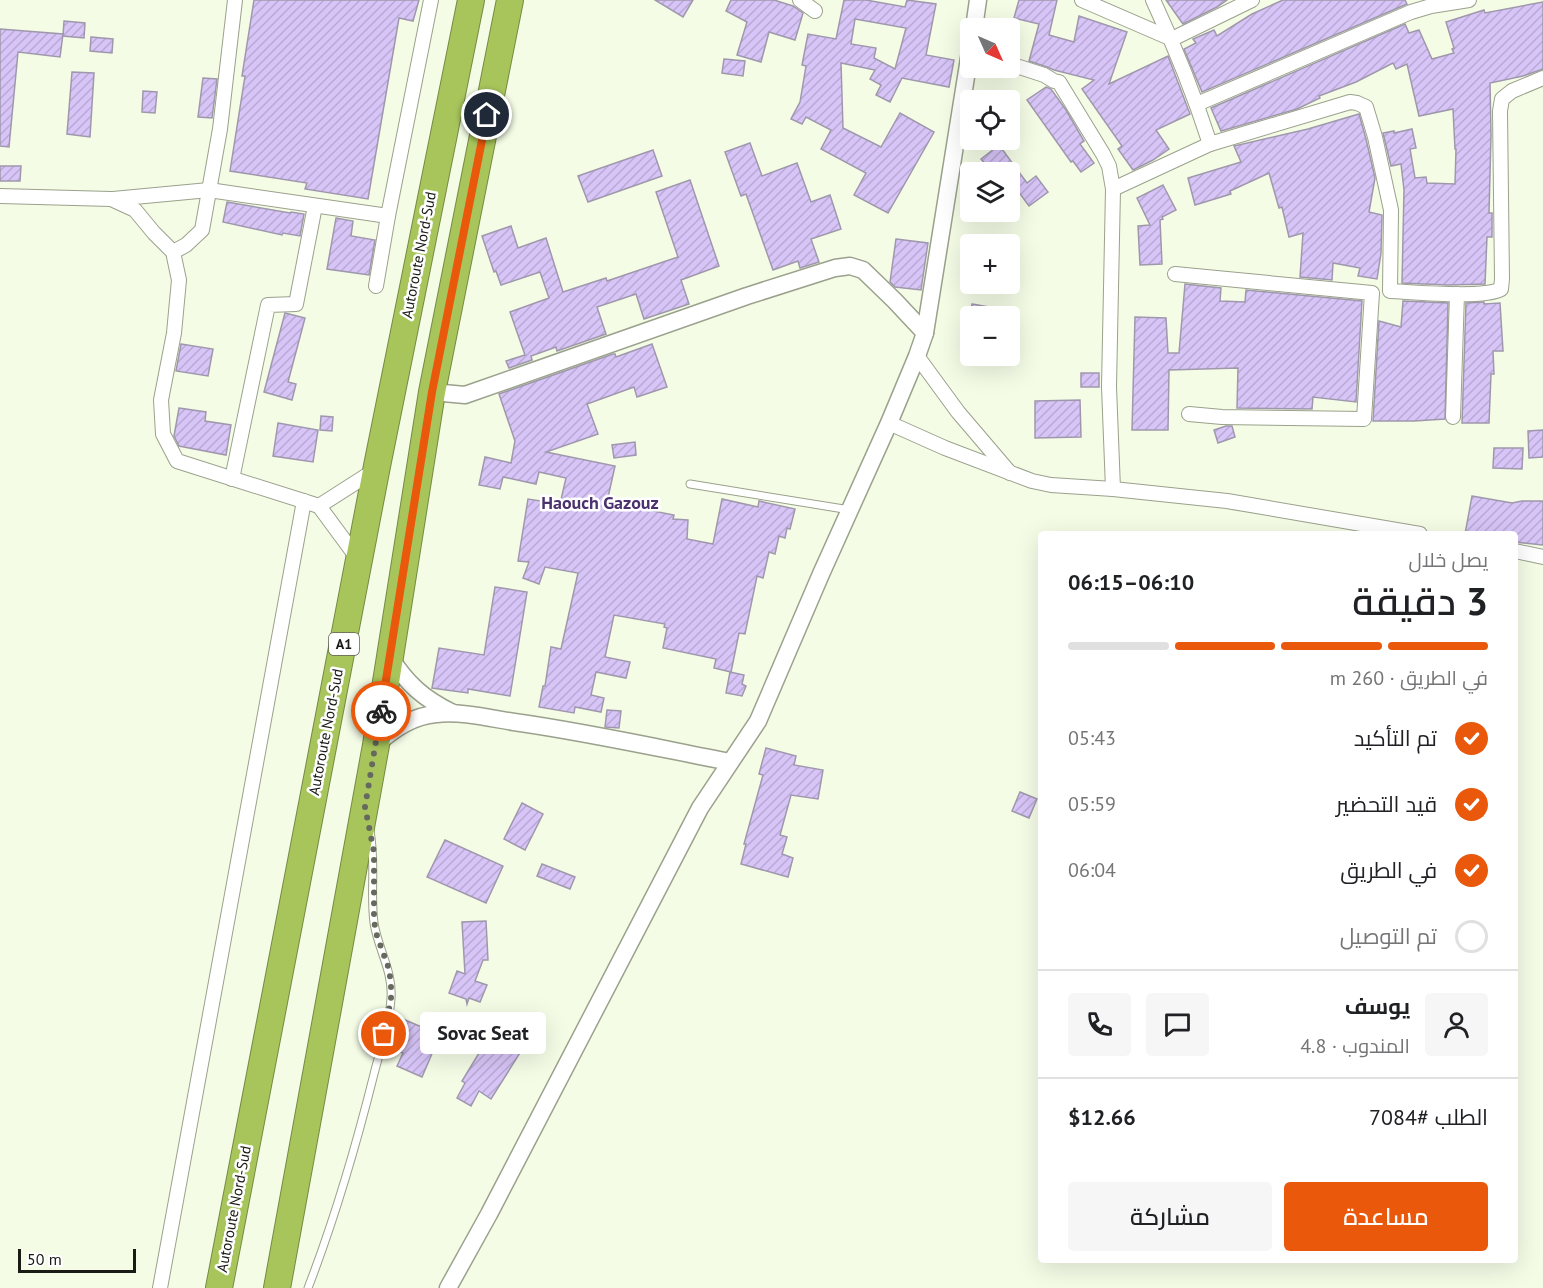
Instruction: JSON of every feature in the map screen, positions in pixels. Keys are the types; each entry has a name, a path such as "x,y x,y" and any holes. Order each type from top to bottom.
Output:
{"highway":[{"name":"Autoroute Nord-Sud","path":"219,1288 471,0"},
{"path":"277,1288 376,745 432,392 510,0"}],"street":[{"path":"173,252 186,245 202,230 220,129 235,0"},
{"path":"376,286 431,0"},
{"path":"800,0 815,11"},
{"path":"975,18 978,0"},
{"path":"1082,0 1172,39 1252,0"},
{"path":"1153,0 1172,39 1197,104 1209,144"},
{"path":"1197,104 1431,3 1469,0"},
{"path":"1020,67 1059,82 1107,160 1113,189 1109,387 1113,489"},
{"path":"448,1288 495,1204 700,808 758,721 889,423 925,333 966,78"},
{"path":"1175,274 1372,293 1390,291 1494,293 1501,289 1503,279 1500,111 1502,99 1543,78"},
{"path":"1113,189 1209,144 1350,102 1358,103 1366,107 1391,210 1390,291"},
{"path":"0,196 111,199 209,190 388,216"},
{"path":"111,199 135,210 173,252 179,280 174,333 161,400 163,434 177,461 319,506 360,561"},
{"path":"232,479 268,305 296,304 315,206"},
{"path":"432,392 465,395 747,296 835,268 850,266 863,270 925,333"},
{"path":"1189,414 1222,417 1364,419 1372,293"},
{"path":"1453,417 1457,294"},
{"path":"917,356 958,412 1012,474"},
{"path":"889,423 1032,482 1227,501 1402,531"},
{"path":"319,506 378,466"},
{"path":"160,1288 304,501"},
{"path":"1518,552 1543,557"},
{"path":"390,657 399,672 417,691 438,706 454,713"},
{"path":"376,745 396,728 420,717 454,713 556,728 730,762"}],"lane":[{"path":"690,484 850,510"},
{"path":"308,1288 346,1178 391,999 389,969 374,921 374,852 365,807"}],"building":[{"path":"254,0 419,0 413,21 399,18 368,199 305,189 307,183 230,171"},
{"path":"655,0 693,0 683,17"},
{"path":"731,0 774,0 793,6 803,13 795,40 769,32 761,62 737,55 747,22 726,11"},
{"path":"844,0 866,0 905,7 907,0 936,4 926,55 954,60 949,87 902,78 890,102 876,95 881,85 870,79 875,70 841,63 843,128 881,147 900,113 934,132 888,213 854,195 866,173 821,149 831,130 806,117 802,124 791,119 800,102 806,66 802,65 808,34 836,39","holes":["855,19 906,28 895,69 874,58 876,48 851,44"]},
{"path":"1019,0 1057,0 1049,35 1074,42 1079,16 1127,32 1109,84 1168,56 1190,114 1156,130 1169,149 1133,170 1118,149 1122,146 1082,89 1094,80 1029,61 1039,24 1014,18"},
{"path":"1166,0 1227,0 1183,24"},
{"path":"1283,0 1405,0 1407,4 1202,92 1184,49 1196,43 1193,39 1214,30 1217,36 1252,14"},
{"path":"1543,2 1543,69 1490,83 1489,213 1492,213 1492,237 1487,237 1485,284 1402,283 1404,190 1401,164 1391,166 1383,133 1412,129 1416,148 1410,149 1415,178 1426,177 1427,183 1455,184 1456,149 1453,109 1419,116 1407,64 1396,69 1393,63 1356,82 1319,96 1320,98 1297,109 1221,131 1211,108 1405,24 1409,33 1419,30 1432,59 1454,53 1446,22 1484,10 1485,13"},
{"path":"64,21 85,23 84,38 63,36"},
{"path":"0,29 63,34 60,57 18,52 9,147 0,146"},
{"path":"91,37 113,39 112,53 90,51"},
{"path":"724,59 745,61 743,76 722,73"},
{"path":"72,72 94,73 90,137 67,134"},
{"path":"203,78 217,79 212,118 198,117"},
{"path":"1046,87 1051,89 1066,110 1084,141 1080,144 1094,163 1081,172 1073,161 1071,162 1027,100"},
{"path":"143,91 157,92 155,113 142,112"},
{"path":"1359,114 1375,178 1369,212 1382,215 1381,253 1377,279 1358,276 1360,268 1333,263 1332,280 1300,277 1303,233 1289,237 1282,207 1279,208 1269,173 1230,191 1231,194 1195,205 1188,178 1241,162 1234,146 1308,129"},
{"path":"750,143 762,176 797,163 811,202 830,195 841,229 811,239 819,262 800,268 798,261 773,270 746,194 741,196 725,152"},
{"path":"653,150 662,176 588,202 578,176"},
{"path":"993,150 1003,150 1012,162 984,162 981,159"},
{"path":"0,166 21,166 20,181 0,181"},
{"path":"1020,174 1027,183 1036,176 1048,192 1029,206 1020,194"},
{"path":"690,180 719,266 681,280 689,304 644,319 636,294 597,307 606,334 557,351 556,347 531,356 532,360 509,368 506,361 525,355 510,312 549,298 540,272 501,285 496,271 494,272 482,236 511,226 518,248 546,238 563,292 606,278 607,281 678,257 656,192"},
{"path":"1163,185 1176,210 1160,220 1162,264 1140,265 1138,226 1150,225 1137,198"},
{"path":"227,202 304,214 300,236 283,233 282,235 223,222"},
{"path":"336,218 353,221 351,236 375,240 369,275 327,269"},
{"path":"896,239 928,243 921,290 895,287 890,282"},
{"path":"1185,284 1221,288 1220,301 1245,302 1246,290 1362,301 1356,402 1313,397 1312,409 1237,408 1238,368 1169,370 1168,430 1132,430 1135,317 1166,318 1168,353 1179,353"},
{"path":"1403,301 1448,303 1445,419 1373,421 1379,321 1401,327"},
{"path":"1484,302 1484,304 1500,303 1503,351 1493,351 1494,374 1491,374 1489,423 1462,423 1466,303"},
{"path":"285,313 305,318 288,382 296,384 292,400 264,392"},
{"path":"181,344 213,349 208,376 176,371"},
{"path":"652,344 667,387 637,397 634,387 587,404 598,434 546,452 615,466 607,502 674,515 673,519 688,520 687,539 713,544 722,499 758,507 759,501 795,509 790,529 787,528 785,538 779,536 775,554 769,552 763,578 757,576 745,634 739,633 731,672 714,668 716,659 663,648 667,628 664,627 665,624 614,615 605,657 630,662 626,678 596,672 591,695 604,698 601,712 575,707 574,713 539,707 551,647 561,649 578,573 545,567 539,584 523,578 529,562 518,561 528,499 560,504 566,478 539,472 536,484 503,477 500,489 479,485 485,457 511,463 515,441 499,394 613,354 616,357"},
{"path":"1081,373 1099,373 1099,387 1081,387"},
{"path":"1080,400 1081,437 1035,438 1035,401"},
{"path":"179,408 206,412 205,421 231,425 226,455 179,446 174,436"},
{"path":"321,416 333,417 332,431 320,430"},
{"path":"278,423 318,430 313,462 273,456"},
{"path":"1232,426 1235,437 1218,443 1214,430"},
{"path":"1543,430 1543,457 1529,458 1528,431"},
{"path":"635,442 636,455 614,458 612,445"},
{"path":"1494,448 1523,448 1522,469 1493,468"},
{"path":"1472,496 1512,503 1543,501 1543,545 1518,542 1518,531 1466,531"},
{"path":"495,587 527,592 510,696 468,689 468,693 432,688 439,648 484,655"},
{"path":"730,672 744,675 742,684 746,686 742,696 726,693"},
{"path":"607,710 621,711 619,728 605,727"},
{"path":"766,748 796,756 794,765 823,770 818,799 791,795 780,835 787,837 782,854 793,858 788,877 741,864 746,844 744,844 763,775 759,774"},
{"path":"1020,792 1037,799 1029,818 1012,811"},
{"path":"522,803 543,814 525,850 504,839"},
{"path":"445,840 503,866 486,903 427,877"},
{"path":"542,864 575,877 570,889 537,876"},
{"path":"486,921 488,960 483,960 475,981 487,985 480,1002 469,998 467,1004 466,999 449,993 457,971 465,974 462,922"},
{"path":"403,1019 440,1035 422,1077 397,1066 403,1053 391,1047"},
{"path":"493,1030 523,1048 491,1099 479,1091 471,1106 457,1098 465,1083 462,1081"}],"way so far":[{"path":"381,711 365,807 374,852 374,921 389,969 391,984 391,999 384,1034"}],"place":[{"name":"Sovac Seat","path":"384,1034"}],"district":[{"name":"Haouch Gazouz","path":"600,503"}],"route":[{"path":"381,711 432,392 487,115"}]}
